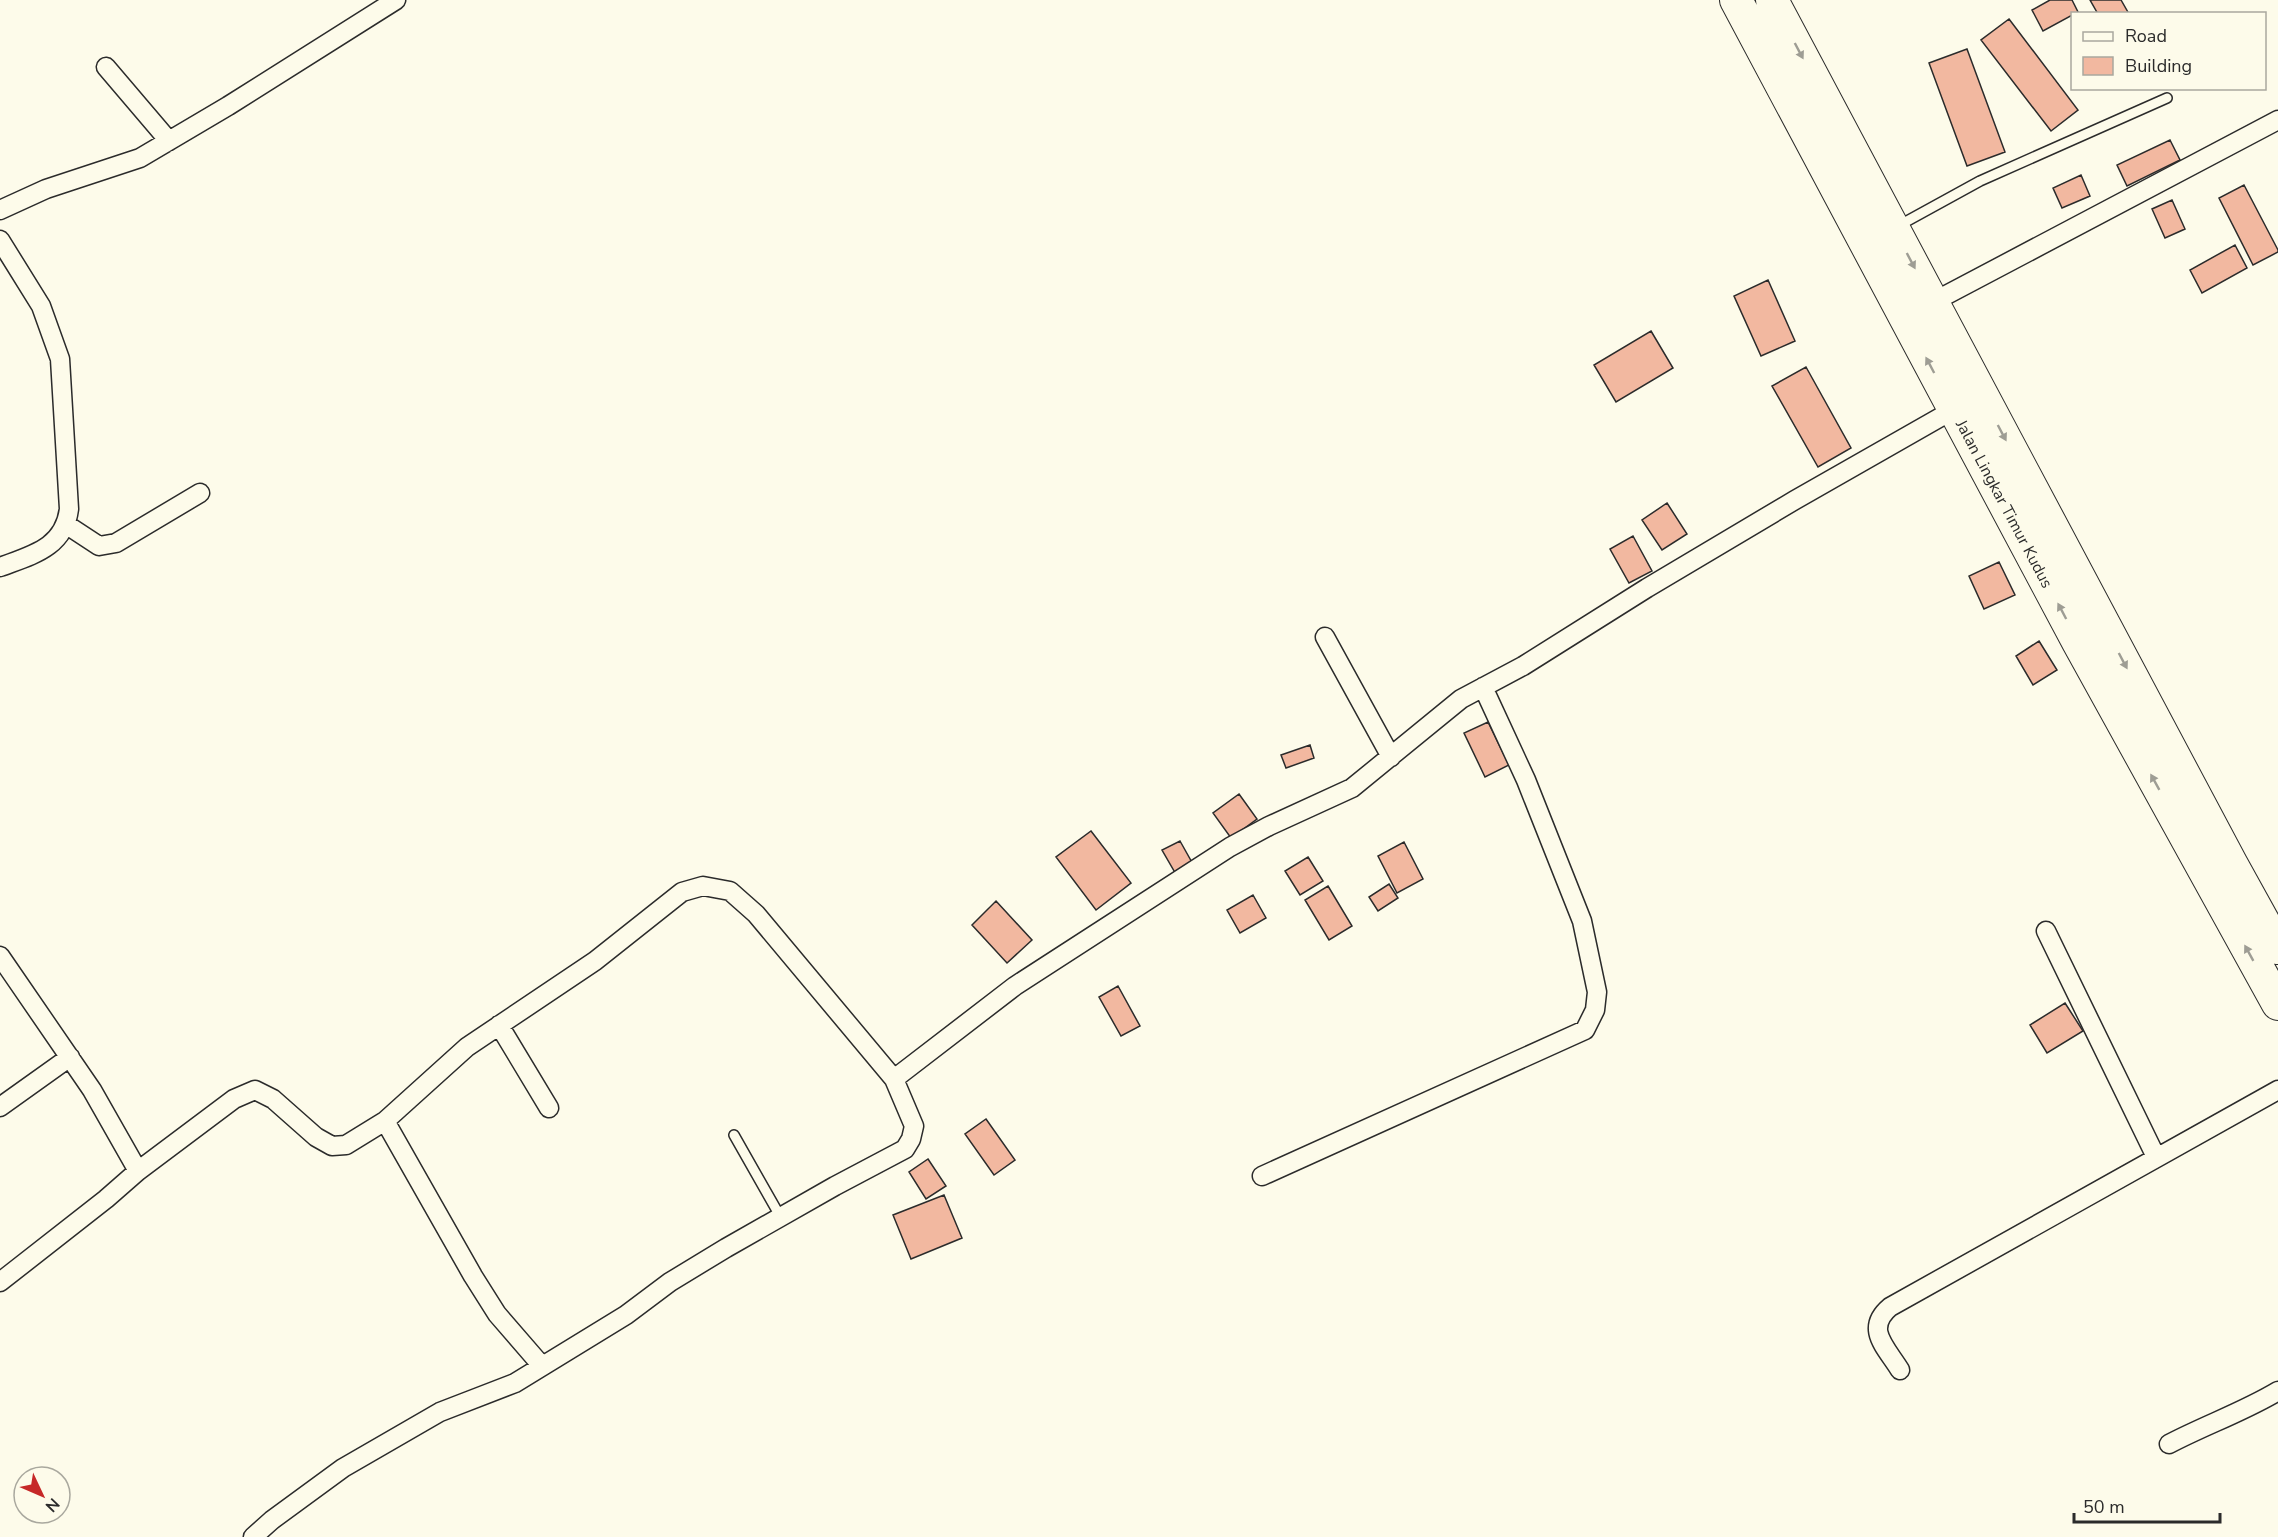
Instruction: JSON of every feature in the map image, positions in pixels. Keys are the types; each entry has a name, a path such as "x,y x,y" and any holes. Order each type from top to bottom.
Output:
{"highway":[{"name":"Jalan Lingkar Timur Kudus","path":"1736,0 1953,410 2278,1004"},
{"name":"Jalan Lingkar Timur Kudus","path":"1772,0 2230,863 2278,948"}],"street":[{"path":"0,210 46,189 140,158 228,106 396,0"},
{"path":"106,67 169,141"},
{"path":"1933,302 2278,120"},
{"path":"0,240 41,306 60,359 69,509 67,525 53,543 33,555 0,567"},
{"path":"894,1079 1015,986 1230,847 1269,826 1352,788 1461,699 1523,666 1647,588 1953,410"},
{"path":"67,525 99,546 116,543 200,493"},
{"path":"1325,636 1391,757"},
{"path":"1262,1176 1585,1030 1595,1010 1597,992 1582,921 1526,780 1483,687"},
{"path":"0,1282 106,1199 138,1170 234,1099 255,1090 273,1099 316,1137 332,1146 346,1145 385,1121 467,1047 595,961 682,892 703,886 730,891 756,914 894,1079 914,1126 912,1138 905,1149 780,1216 670,1282 626,1314 515,1383 440,1412 343,1468 272,1520 253,1537"},
{"path":"2046,931 2156,1157"},
{"path":"0,956 92,1090 138,1170"},
{"path":"499,1025 549,1108"},
{"path":"0,1107 70,1057"},
{"path":"1899,1370 1877,1333 1877,1323 1881,1315 1890,1307 2278,1090"},
{"path":"385,1121 497,1314 542,1366"},
{"path":"2169,1444 2252,1407 2278,1391"}],"lane":[{"path":"1894,229 1980,181 2167,98"},
{"path":"734,1135 780,1216"}],"building":[{"path":"2050,0 2072,0 2078,12 2071,12 2071,16 2043,31 2032,10"},
{"path":"2090,0 2121,0 2128,12 2097,12"},
{"path":"2009,19 2078,110 2051,131 1981,40"},
{"path":"1967,49 2005,152 1967,166 1929,63"},
{"path":"2170,140 2180,160 2127,186 2117,165"},
{"path":"2081,175 2090,196 2062,208 2053,188"},
{"path":"2244,185 2278,250 2253,265 2219,198"},
{"path":"2172,200 2185,229 2165,238 2152,209"},
{"path":"2235,245 2247,268 2202,293 2190,270"},
{"path":"1768,280 1795,341 1761,356 1734,296"},
{"path":"1651,331 1673,368 1616,402 1594,365"},
{"path":"1806,367 1851,448 1818,467 1772,386"},
{"path":"1667,503 1687,534 1662,550 1642,520"},
{"path":"1633,536 1652,571 1629,583 1610,549"},
{"path":"1999,562 2015,595 1984,609 1969,576"},
{"path":"2039,641 2057,670 2033,685 2016,656"},
{"path":"1488,722 1509,765 1485,777 1464,733"},
{"path":"1310,745 1314,758 1286,768 1281,755"},
{"path":"1239,794 1257,819 1231,838 1213,813"},
{"path":"1091,831 1131,883 1096,910 1056,857"},
{"path":"1180,841 1194,866 1177,876 1162,850"},
{"path":"1404,842 1423,879 1397,893 1378,856"},
{"path":"1308,857 1323,881 1300,895 1285,871"},
{"path":"1389,884 1398,898 1378,911 1369,897"},
{"path":"1328,886 1352,926 1329,940 1305,900"},
{"path":"1253,895 1266,918 1240,933 1227,910"},
{"path":"996,901 1032,940 1007,963 972,925"},
{"path":"1118,986 1140,1026 1121,1036 1099,997"},
{"path":"2065,1003 2083,1031 2047,1053 2030,1025"},
{"path":"986,1119 1015,1160 994,1175 965,1134"},
{"path":"928,1159 946,1186 926,1199 909,1172"},
{"path":"944,1195 962,1238 911,1259 893,1215"}]}
